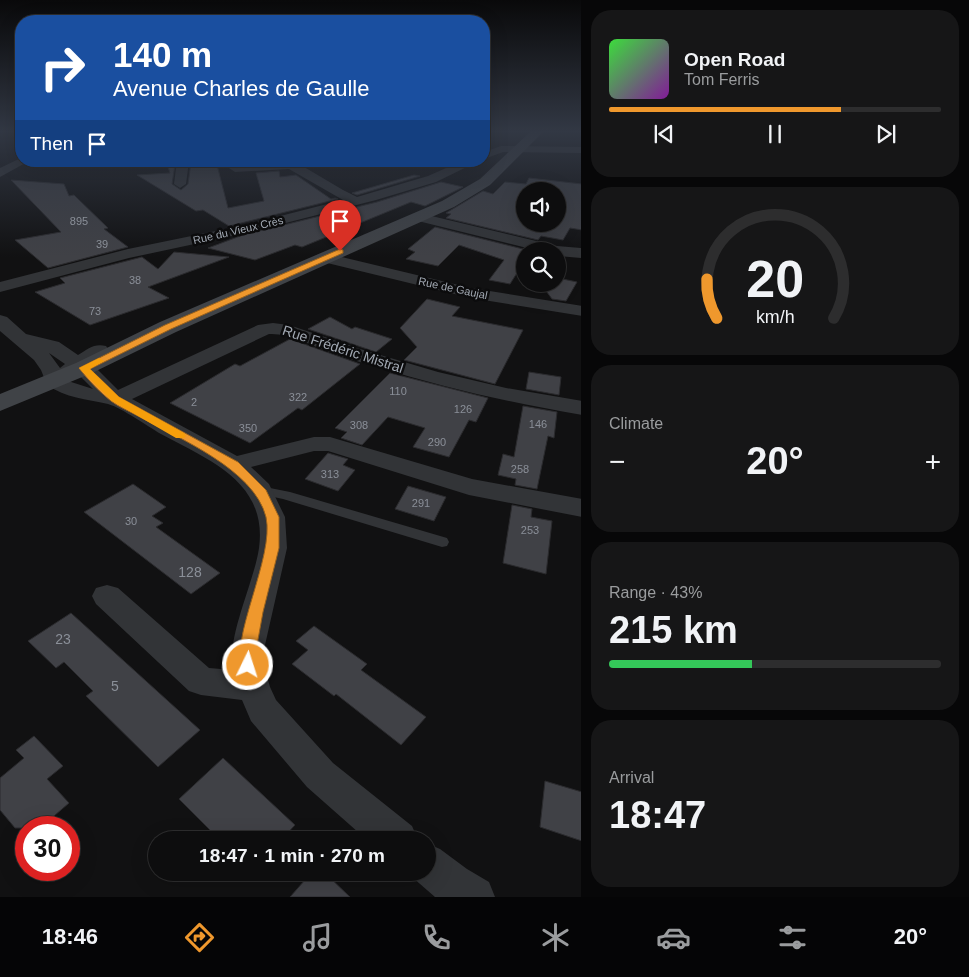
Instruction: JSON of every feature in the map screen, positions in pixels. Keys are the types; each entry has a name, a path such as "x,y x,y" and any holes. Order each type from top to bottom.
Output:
{"main road":[{"path":"0,392 65,370 168,327 419,217 448,204 485,182 494,174"},
{"path":"0,402 27,392 99,350 168,327"}],"street":[{"path":"180,184 181,174"},
{"path":"306,174 338,193 356,201"},
{"name":"Rue du Vieux Crès","path":"0,287 128,254 246,229 356,201 444,174"},
{"path":"419,217 557,251 581,253"},
{"name":"Rue de Gaujal","path":"325,258 471,293 581,312"},
{"path":"0,321 41,356 234,464 260,490 272,517 273,548 249,645 248,665 253,687 263,710 320,775 387,831"},
{"name":"Rue Frédéric Mistral","path":"116,399 264,329 278,328 292,330 325,344 442,379 544,402 581,408"},
{"path":"65,370 62,387 94,396 116,399"},
{"path":"234,464 314,444 330,444 469,487 581,508"},
{"path":"107,596 201,681 253,687"}],"lane":[{"path":"260,490 285,495 442,542"}],"building":[{"path":"174,174 172,184 181,190 188,184 189,174 219,174 228,208 264,201 256,174 279,174 280,177 296,175 331,199 338,199 229,226 203,210 196,211 137,175"},
{"path":"414,175 420,176 357,195 352,193"},
{"path":"529,178 564,182 527,182"},
{"path":"11,180 64,184 69,196 74,195 108,228 104,229 128,247 48,268 15,240 61,232"},
{"path":"441,182 463,187 425,206 411,202 302,247 295,245 255,260 208,248 243,235 377,202"},
{"path":"505,182 516,183 516,232 566,232 566,182 581,184 581,230 570,228 563,240 541,236 538,240 446,218 451,214 446,213 483,191 493,194"},
{"path":"435,227 516,247 516,274 510,284 489,280 504,260 459,245 438,266 406,259 415,252 408,249"},
{"path":"174,252 229,257 148,287 169,298 90,325 35,292 65,283 60,278 142,257 158,269"},
{"path":"566,280 577,282 566,301 552,299 547,292 566,292"},
{"path":"427,299 460,307 452,316 523,330 495,384 404,360 417,347 400,328"},
{"path":"330,317 352,329 355,327 392,339 376,352 308,329"},
{"path":"290,339 360,364 302,410 298,408 250,443 170,403 235,364 240,366"},
{"path":"529,372 561,377 559,395 526,389"},
{"path":"390,373 488,398 476,422 469,420 449,457 413,447 425,428 388,417 362,445 341,438 347,432 335,428"},
{"path":"523,406 557,412 554,438 548,436 537,489 515,485 516,479 498,475 503,454 514,457"},
{"path":"328,453 348,459 343,465 355,470 338,491 305,479"},
{"path":"133,484 166,507 152,516 163,523 156,527 220,573 191,594 84,512"},
{"path":"408,486 446,497 434,521 395,509"},
{"path":"512,505 532,509 531,517 552,521 546,574 503,563"},
{"path":"71,613 200,730 158,767 86,696 93,691 64,662 56,668 28,641"},
{"path":"314,626 367,664 361,670 426,717 401,745 336,694 334,696 292,664 308,650 296,641"},
{"path":"34,736 63,766 47,779 69,803 54,816 15,816 15,828 0,810 0,778 24,758 16,750"},
{"path":"223,758 295,825 289,831 211,831 179,799"},
{"path":"545,781 581,792 581,841 540,827"},
{"path":"304,881 333,881 350,897 290,897"}],"slow traffic":[{"path":"99,361 84,368 116,399 180,436"}],"route":[{"path":"248,665 249,645 256,612 273,548 272,517 260,490 234,464 116,399 84,368 168,327 340,251"}]}
